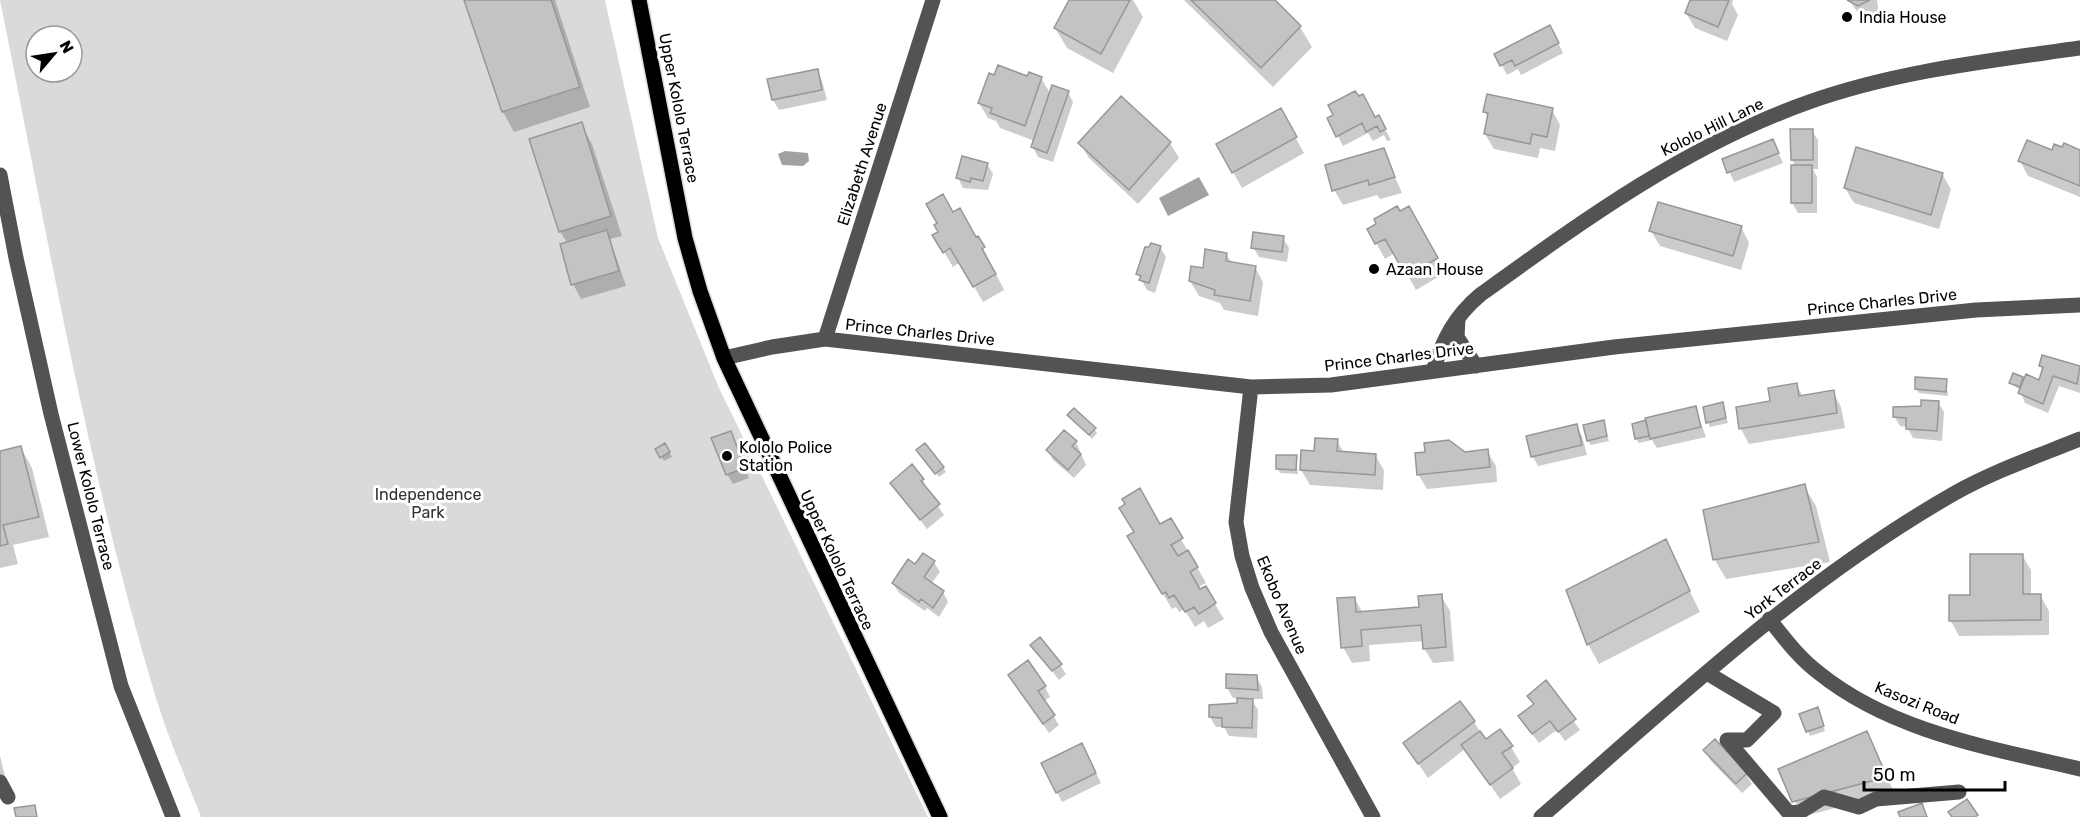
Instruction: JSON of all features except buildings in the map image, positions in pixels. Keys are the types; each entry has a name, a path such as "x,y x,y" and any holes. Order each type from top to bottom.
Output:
{"main road":[{"name":"Upper Kololo Terrace","path":"639,0 685,238 700,291 724,358 940,817"}],"street":[{"name":"Elizabeth Avenue","path":"825,339 933,0"},
{"name":"Kololo Hill Lane","path":"1433,371 1445,338 1458,315 1480,295 1558,238 1641,183 1723,139 1808,102 1872,83 1939,68 2080,48"},
{"name":"Lower Kololo Terrace","path":"0,175 51,414 121,686 173,817"},
{"path":"0,261 16,258"},
{"name":"Prince Charles Drive","path":"724,358 772,347 825,339 1251,387 1331,385 1614,347 1976,310 2080,305"},
{"path":"1458,315 1457,337 1476,366"},
{"name":"Ekobo Avenue","path":"1251,387 1236,522 1242,556 1252,588 1271,632 1373,817"},
{"name":"York Terrace","path":"1541,817 1769,619 1890,533 1957,492 2080,439"},
{"name":"Kasozi Road","path":"1769,619 1797,654 1819,674 1870,705 1948,737 2080,769"},
{"path":"1707,673 1774,713 1747,740 1727,740 1789,813 1800,812 1824,797 1859,807 1876,799 1959,792"},
{"path":"0,782 8,797"}],"green space":[{"name":"Independence Park","path":"0,0 605,0 658,238 719,388 928,817 201,817 156,698 131,612 89,438"}],"shaded area":[{"path":"785,151 808,153 809,161 803,166 782,165 778,154"},
{"path":"1199,177 1209,195 1168,216 1159,198"}],"place":[{"name":"India House","path":"1847,17"},
{"name":"Azaan House","path":"1374,269"},
{"name":"Kololo Police Station","path":"727,456"}]}
